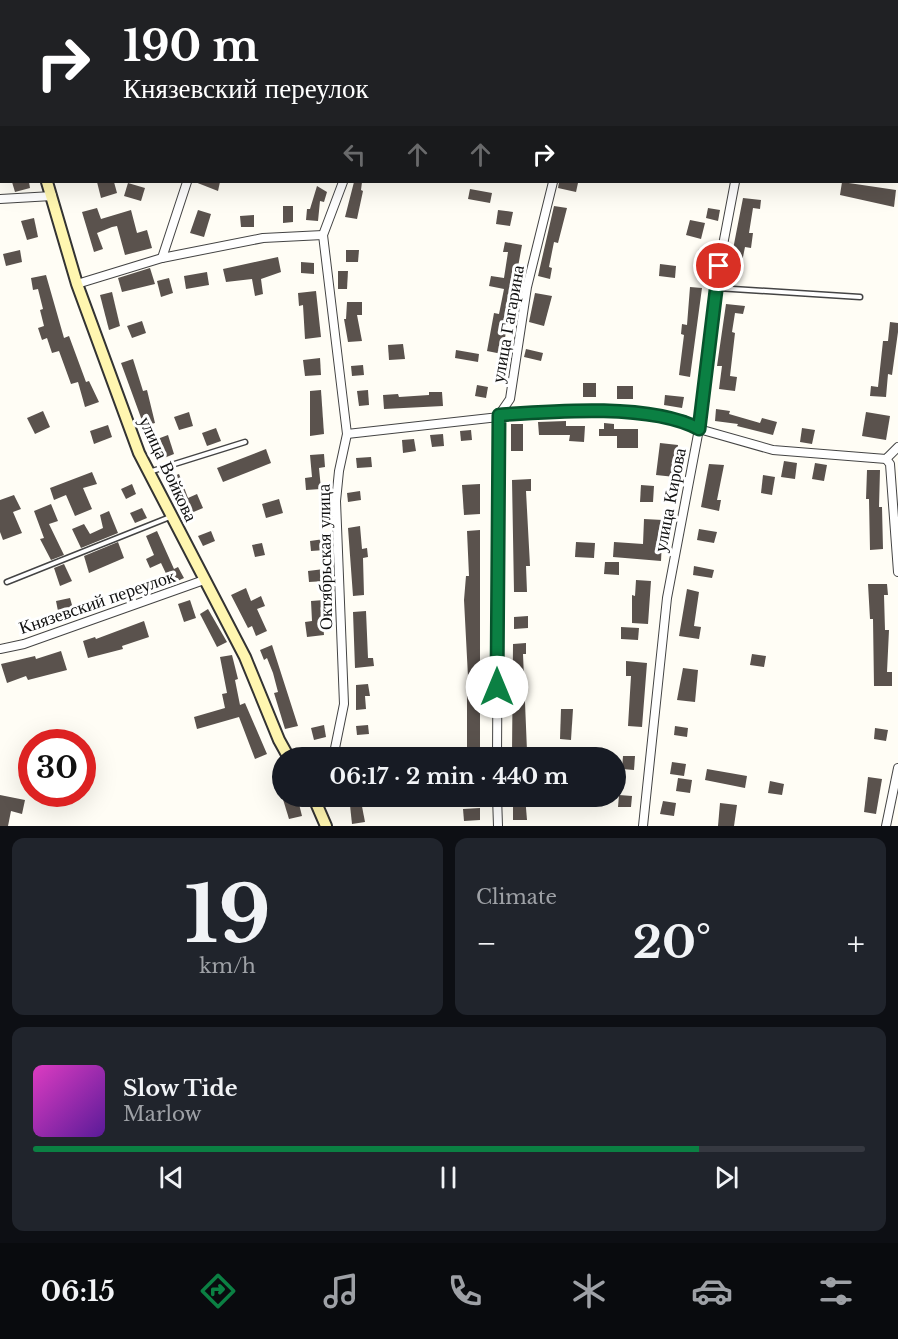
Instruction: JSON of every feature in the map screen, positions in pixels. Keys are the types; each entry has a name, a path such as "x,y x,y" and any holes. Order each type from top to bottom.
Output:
{"street":[{"name":"улица Войкова","path":"47,183 77,284 139,453 245,657 283,747"},
{"path":"162,258 187,183"},
{"name":"Октябрьская улица","path":"335,747 344,704 336,501 339,471 347,434 323,236 343,183"},
{"name":"улица Гагарина","path":"497,747 499,415 510,399 527,287 553,183"},
{"name":"улица Кирова","path":"643,826 667,598 699,429 716,288 735,183"},
{"path":"0,199 52,196"},
{"path":"77,284 162,258 263,238 323,236"},
{"path":"347,434 499,415 561,410 635,414 684,420 699,429 773,450 886,459 890,464 898,572"},
{"path":"886,459 898,448"},
{"name":"Князевский переулок","path":"0,649 24,644 204,580"},
{"path":"886,826 898,768"},
{"path":"320,807 326,826"},
{"path":"497,807 498,826"}],"lane":[{"path":"716,288 860,297"},
{"path":"149,472 245,442"},
{"path":"7,582 171,516"}],"building":[{"path":"12,183 29,183 30,188 15,192"},
{"path":"97,183 114,183 117,193 101,198"},
{"path":"128,183 145,188 141,201 124,196"},
{"path":"198,183 220,183 218,191"},
{"path":"354,183 362,183 361,190 363,191 357,219 345,217"},
{"path":"559,183 578,183 576,192 558,188"},
{"path":"842,183 896,190 894,207 840,195"},
{"path":"317,186 327,192 324,202 320,201 318,221 306,220 307,209 310,209"},
{"path":"470,189 492,193 490,203 468,199"},
{"path":"743,198 761,200 760,209 753,208 749,233 753,233 751,248 745,247 739,277 728,275"},
{"path":"283,206 293,206 293,222 283,223"},
{"path":"554,206 567,208 558,243 554,242 549,267 552,268 550,279 538,276"},
{"path":"97,208 101,219 131,210 137,233 147,230 152,248 125,255 117,226 97,233 103,249 94,252 82,212"},
{"path":"708,208 720,210 718,221 706,218"},
{"path":"198,210 211,214 204,237 190,233"},
{"path":"498,210 513,212 510,226 496,224"},
{"path":"254,215 254,227 241,227 240,216"},
{"path":"34,218 38,237 27,240 21,221"},
{"path":"690,220 705,223 701,239 686,235"},
{"path":"505,242 522,245 502,354 487,351 494,313 499,314 504,289 489,286 491,276 504,278 508,252 503,252"},
{"path":"699,249 710,251 709,263 697,261"},
{"path":"20,250 22,262 6,266 3,254"},
{"path":"346,250 359,250 358,262 346,262"},
{"path":"278,257 281,272 261,279 263,294 255,296 252,279 226,282 223,269"},
{"path":"301,262 314,263 314,274 301,273"},
{"path":"660,264 676,266 675,278 659,276"},
{"path":"150,268 155,284 122,292 118,278"},
{"path":"338,271 348,271 347,289 338,289"},
{"path":"207,272 209,285 186,289 184,276"},
{"path":"46,275 64,338 69,336 86,382 89,381 99,402 85,407 78,382 71,384 59,351 52,353 47,338 42,340 38,328 44,326 40,310 43,309 38,289 33,290 31,278"},
{"path":"169,278 173,293 161,297 157,281"},
{"path":"690,287 702,288 690,377 679,375 684,335 681,334 682,324 687,325"},
{"path":"316,291 321,337 305,339 303,305 299,306 298,293"},
{"path":"112,292 120,326 109,330 100,295"},
{"path":"535,293 552,296 544,326 529,322"},
{"path":"347,302 362,302 362,315 357,315 362,341 348,342 344,319 346,319"},
{"path":"726,304 745,306 743,314 735,313 732,332 735,333 730,376 737,377 735,391 719,389 722,366 717,366"},
{"path":"142,321 146,333 132,338 127,326"},
{"path":"890,322 898,323 892,375 888,374 886,397 870,396 871,386 878,387 883,341 888,341"},
{"path":"403,344 405,359 389,360 388,345"},
{"path":"526,349 543,353 541,361 524,357"},
{"path":"456,350 479,354 478,362 455,358"},
{"path":"320,358 321,375 305,376 303,360"},
{"path":"133,359 143,391 147,390 155,423 144,426 121,363"},
{"path":"363,365 364,375 352,376 351,366"},
{"path":"583,383 596,383 596,397 583,397"},
{"path":"477,385 488,387 486,398 475,396"},
{"path":"617,386 633,386 633,399 617,399"},
{"path":"321,390 324,434 310,436 310,391"},
{"path":"368,390 369,405 359,406 357,391"},
{"path":"429,392 442,392 443,406 384,409 383,395 398,394 399,397 429,395"},
{"path":"665,395 684,397 682,408 664,405"},
{"path":"716,409 730,411 729,414 760,423 762,418 777,422 773,435 737,426 738,424 715,421"},
{"path":"43,411 50,427 35,434 27,418"},
{"path":"189,412 193,426 179,430 174,417"},
{"path":"866,412 890,416 886,440 862,436"},
{"path":"566,421 566,426 585,426 584,442 569,441 570,435 539,435 538,422"},
{"path":"604,423 614,424 614,429 638,429 638,448 617,448 617,436 599,436 599,429 604,429"},
{"path":"511,424 523,424 523,451 511,451"},
{"path":"108,425 112,437 94,444 90,431"},
{"path":"216,428 221,441 207,446 202,433"},
{"path":"802,428 815,430 812,444 800,442"},
{"path":"471,430 472,440 461,441 460,431"},
{"path":"443,434 444,446 432,447 430,435"},
{"path":"168,435 174,454 159,460 152,441"},
{"path":"414,439 416,451 403,453 402,440"},
{"path":"660,443 678,445 675,477 656,475"},
{"path":"266,449 271,463 223,482 217,468"},
{"path":"324,454 325,467 319,468 321,489 306,490 305,478 312,477 310,455"},
{"path":"371,457 372,467 357,468 356,458"},
{"path":"784,461 797,463 795,479 781,477"},
{"path":"815,463 827,465 824,481 812,479"},
{"path":"709,464 724,465 717,500 721,500 719,511 701,507"},
{"path":"867,470 880,470 879,507 882,507 883,549 870,550 869,499 866,499"},
{"path":"92,472 97,484 83,488 92,509 75,516 66,495 54,500 50,488"},
{"path":"179,474 188,498 197,494 203,508 184,516 166,479"},
{"path":"763,475 775,477 772,495 761,493"},
{"path":"531,479 531,491 526,491 530,566 526,566 527,592 514,592 512,480"},
{"path":"132,484 136,494 126,499 121,489"},
{"path":"480,484 480,514 464,515 462,485"},
{"path":"641,485 654,486 653,502 640,502"},
{"path":"360,491 361,500 348,502 347,493"},
{"path":"14,495 21,509 13,512 22,533 3,540 0,532 0,500"},
{"path":"279,499 283,513 266,518 262,504"},
{"path":"51,504 58,521 49,524 64,555 51,560 40,539 44,538 34,511"},
{"path":"142,508 147,518 135,523 130,513"},
{"path":"109,511 118,533 81,548 72,529 84,524 90,534 103,528 100,515"},
{"path":"644,519 663,520 661,561 613,557 614,542 643,544"},
{"path":"360,526 362,549 367,548 368,557 363,558 364,595 353,596 348,528"},
{"path":"699,529 717,532 714,543 697,540"},
{"path":"480,530 480,747 467,747 467,696 469,696 464,600 466,576 469,576 467,531"},
{"path":"157,531 174,569 178,567 184,578 171,584 161,563 150,568 146,559 154,555 146,536"},
{"path":"211,531 215,541 203,546 198,536"},
{"path":"324,539 325,550 311,551 310,541"},
{"path":"118,542 124,558 89,573 84,556"},
{"path":"576,542 595,543 594,558 575,557"},
{"path":"262,543 265,555 255,557 252,545"},
{"path":"605,562 619,562 619,575 604,574"},
{"path":"64,564 72,581 60,586 54,568"},
{"path":"694,566 714,570 712,578 693,575"},
{"path":"324,569 325,581 309,582 308,571"},
{"path":"636,580 651,581 648,624 632,623 632,595 635,596"},
{"path":"868,584 887,584 888,595 884,595 885,630 889,630 887,672 892,672 892,686 874,686 873,619 870,619"},
{"path":"246,588 251,601 261,596 265,606 257,609 267,631 256,636 252,626 248,628 231,595"},
{"path":"687,589 699,592 694,626 701,627 699,639 679,636"},
{"path":"70,598 74,612 59,616 56,601"},
{"path":"190,600 196,618 184,622 178,604"},
{"path":"324,600 325,613 322,614 324,635 307,637 305,622 312,621 311,601"},
{"path":"208,609 227,642 217,647 200,614"},
{"path":"366,611 368,658 373,658 374,666 355,668 353,612"},
{"path":"528,616 528,628 514,629 514,617"},
{"path":"144,621 149,637 122,646 123,649 88,658 83,641 95,637 96,639"},
{"path":"621,627 639,628 638,640 621,639"},
{"path":"526,643 526,654 523,654 527,747 512,747 513,644"},
{"path":"272,645 298,726 285,729 274,693 278,692 273,673 267,658 264,660 260,650"},
{"path":"61,651 67,670 28,680 26,676 7,683 1,664 35,656 36,659"},
{"path":"752,654 766,656 764,667 750,665"},
{"path":"232,655 238,679 235,680 240,705 245,703 267,754 255,759 239,717 197,729 194,717 225,708 222,694 227,693 220,657"},
{"path":"626,661 647,663 642,727 628,726 631,676 626,676"},
{"path":"683,668 698,670 695,702 677,700"},
{"path":"368,684 370,696 365,696 366,709 356,710 356,685"},
{"path":"561,709 573,709 571,740 560,739"},
{"path":"324,725 326,737 314,740 311,728"},
{"path":"368,725 369,734 357,735 356,726"},
{"path":"675,726 688,728 687,737 674,735"},
{"path":"875,728 888,730 886,741 874,739"},
{"path":"626,756 635,756 634,770 626,769"},
{"path":"672,762 686,764 684,776 670,774"},
{"path":"707,769 747,776 745,788 705,780"},
{"path":"868,777 882,779 876,814 864,812"},
{"path":"678,778 692,780 690,793 676,791"},
{"path":"770,781 784,784 782,795 768,793"},
{"path":"0,795 18,799 18,807 24,807 22,814 11,811 8,826 0,826"},
{"path":"626,796 632,796 631,807 626,807"},
{"path":"663,801 676,803 674,816 660,814"},
{"path":"720,803 737,805 734,826 718,826"},
{"path":"285,807 300,807 302,816 289,819"},
{"path":"350,807 362,807 365,822 352,824"},
{"path":"513,807 526,807 527,820 513,820"},
{"path":"480,808 480,820 464,821 463,809"}],"route":[{"path":"497,687 499,415 561,410 635,414 684,420 699,429 719,266"}]}
